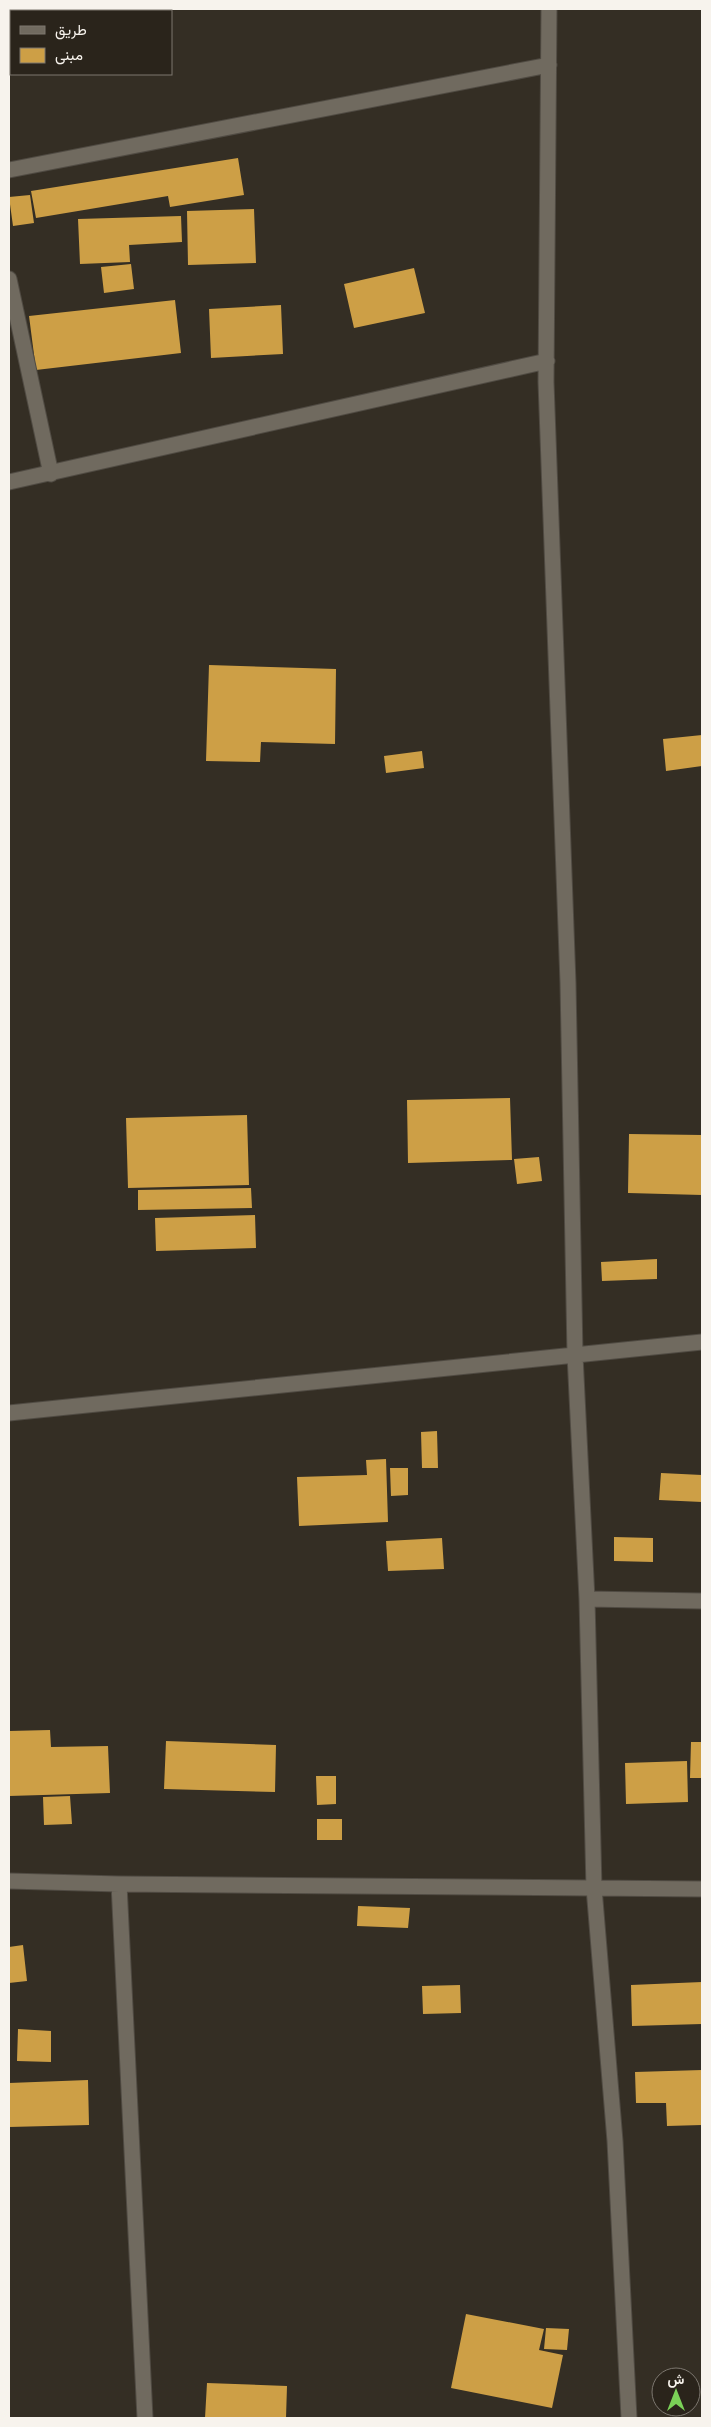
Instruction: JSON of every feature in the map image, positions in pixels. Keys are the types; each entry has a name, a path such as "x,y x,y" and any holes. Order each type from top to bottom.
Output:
{"street":[{"path":"549,9 547,361 568,973 575,1355 587,1599 594,1888 615,2141 628,2418"},
{"path":"9,170 549,65"},
{"path":"9,279 51,474"},
{"path":"9,482 547,361"},
{"path":"9,1413 702,1342"},
{"path":"587,1599 702,1601"},
{"path":"9,1881 119,1884 702,1889"},
{"path":"119,1884 145,2418"}],"building":[{"path":"43,9 68,9 68,10 38,10"},
{"path":"71,9 170,10 71,10"},
{"path":"9,14 10,14 10,50"},
{"path":"238,158 244,195 170,207 168,196 36,218 31,191"},
{"path":"30,195 34,223 13,226 9,197"},
{"path":"254,209 256,263 188,265 187,211"},
{"path":"181,216 182,242 129,245 130,262 80,264 78,219"},
{"path":"131,264 134,289 104,293 101,267"},
{"path":"414,268 425,313 354,328 344,284"},
{"path":"175,300 181,353 36,370 29,316"},
{"path":"281,305 283,354 211,358 209,309"},
{"path":"209,665 336,669 335,744 261,742 260,762 206,761"},
{"path":"702,735 702,766 666,771 663,739"},
{"path":"422,751 424,768 386,773 384,756"},
{"path":"510,1098 512,1160 408,1163 407,1100"},
{"path":"247,1115 249,1185 128,1188 126,1118"},
{"path":"629,1134 702,1135 702,1195 628,1193"},
{"path":"539,1157 542,1181 517,1184 514,1159"},
{"path":"251,1188 252,1208 138,1210 138,1190"},
{"path":"255,1215 256,1248 156,1251 155,1218"},
{"path":"657,1259 657,1279 602,1281 601,1262"},
{"path":"437,1431 438,1468 422,1468 421,1432"},
{"path":"386,1459 388,1522 299,1526 297,1477 367,1475 366,1460"},
{"path":"390,1468 408,1468 408,1495 391,1496"},
{"path":"661,1473 702,1475 702,1502 659,1500"},
{"path":"614,1537 653,1538 653,1562 614,1561"},
{"path":"442,1538 444,1569 388,1571 386,1541"},
{"path":"50,1730 51,1747 108,1746 110,1793 9,1796 9,1731"},
{"path":"166,1741 276,1745 275,1792 164,1789"},
{"path":"691,1742 702,1742 702,1778 690,1778"},
{"path":"687,1761 688,1802 626,1804 625,1763"},
{"path":"316,1776 336,1776 336,1804 317,1805"},
{"path":"70,1796 72,1824 44,1825 43,1797"},
{"path":"317,1819 342,1819 342,1840 317,1840"},
{"path":"358,1906 410,1908 408,1928 357,1926"},
{"path":"23,1945 27,1981 9,1983 9,1947"},
{"path":"702,1982 702,2024 632,2026 631,1985"},
{"path":"460,1985 461,2013 423,2014 422,1986"},
{"path":"18,2029 51,2031 51,2062 17,2061"},
{"path":"702,2070 702,2125 667,2126 666,2103 636,2103 635,2072"},
{"path":"88,2080 89,2125 9,2127 9,2083"},
{"path":"466,2314 544,2329 539,2350 563,2355 552,2408 451,2388"},
{"path":"546,2328 569,2329 567,2350 544,2349"},
{"path":"207,2383 287,2386 286,2418 205,2418"}]}
